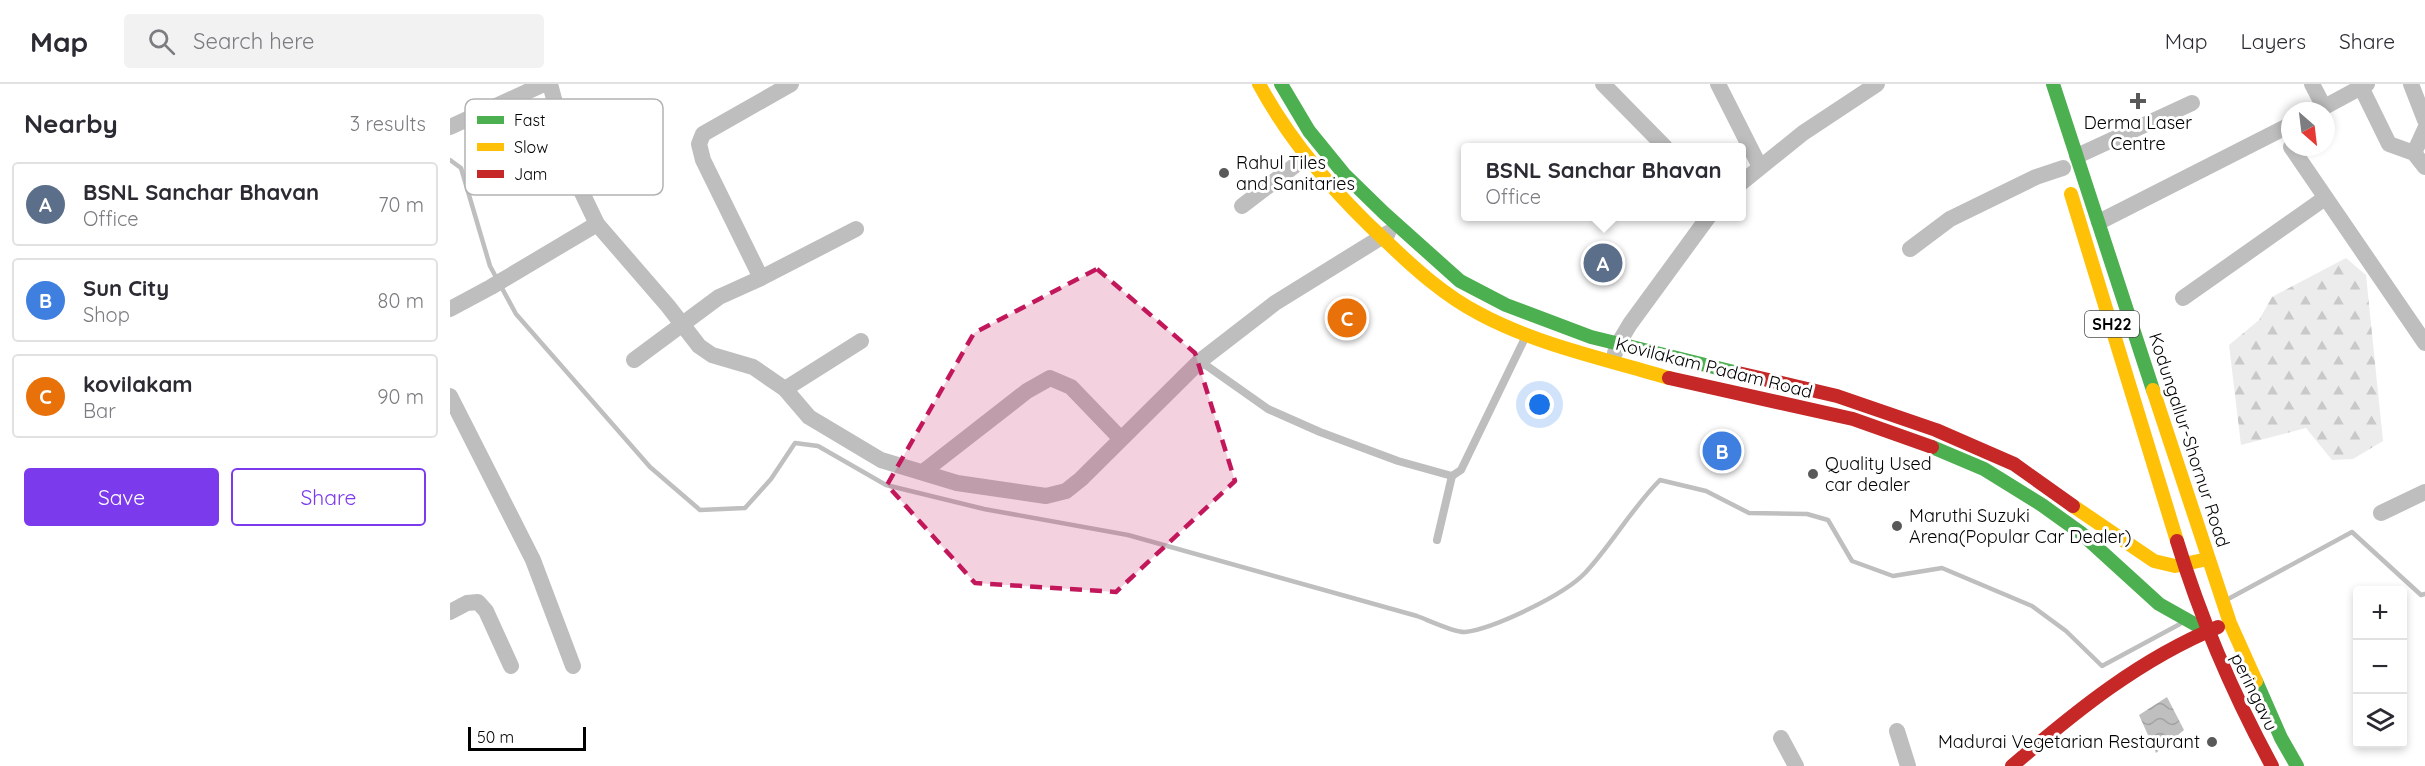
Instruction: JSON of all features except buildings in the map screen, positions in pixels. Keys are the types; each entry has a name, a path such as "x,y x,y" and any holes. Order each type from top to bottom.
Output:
{"main road":[{"name":"Kovilakam Padam Road","path":"1259,84 1276,116 1342,200 1436,286 1479,314 1527,335 1671,379 1853,419 1916,440 1984,469 2042,505 2081,533 2159,604 2204,628"},
{"name":"Kovilakam Padam Road","path":"1281,84 1290,104 1318,143 1356,184 1399,226 1463,282 1473,288 1522,311 1649,354 1812,390 1908,418 2018,465 2141,554 2159,563 2183,566 2208,558"},
{"name":"Kodungallur-Shornur Road","path":"2053,84 2229,620 2281,738 2297,766"},
{"name":"SH22","path":"2061,163 2114,331 2183,566 2204,628"},
{"path":"2012,766 2085,704 2204,628 2229,620"},
{"name":"peringavu","path":"2204,628 2229,684 2272,766"}],"street":[{"path":"511,99 544,84"},
{"path":"550,84 554,99"},
{"path":"761,278 704,160 699,144 703,134 791,84"},
{"path":"1603,84 1661,143"},
{"path":"1718,84 1760,167"},
{"path":"1746,179 1803,133 1877,84"},
{"path":"2312,84 2318,102"},
{"path":"2411,84 2425,120"},
{"path":"2333,102 2364,86 2389,144 2414,153 2425,167"},
{"path":"2077,156 2192,103"},
{"path":"450,127 465,120"},
{"path":"2414,153 2425,129"},
{"path":"2100,222 2281,130"},
{"path":"2298,156 2425,343"},
{"path":"1242,206 1306,157"},
{"path":"1910,249 1950,219 2061,163"},
{"path":"583,195 597,224 699,346 712,355 753,367 785,389 809,417 881,460 957,483 1046,496 1066,491 1200,361 1275,303 1399,226"},
{"path":"2183,298 2325,198"},
{"path":"1612,362 1618,344 1647,299 1705,221"},
{"path":"450,309 597,224"},
{"path":"634,360 719,297 856,229"},
{"path":"785,389 861,341"},
{"path":"923,472 1027,391 1050,378 1071,387 1120,439"},
{"path":"450,396 533,560 573,666"},
{"path":"2380,513 2425,492"},
{"path":"450,612 467,603 478,602 486,611 511,666"},
{"path":"1898,731 1908,766"},
{"path":"1781,738 1796,766"}],"lane":[{"path":"1437,540 1452,476 1461,470 1468,457 1527,335"},
{"path":"1200,361 1268,409 1398,462 1452,476"}],"highlighted area":[{"path":"1097,269 1195,353 1235,481 1116,592 975,583 887,485 974,333"}],"green space":[{"path":"2346,258 2366,275 2383,441 2353,459 2332,460 2306,428 2241,445 2229,345 2259,320 2272,297"}],"water":[{"path":"2167,697 2184,730 2156,753 2139,715"}],"waterway":[{"path":"450,160 461,168 465,182"},
{"path":"469,195 490,266 516,314 650,467 700,510 745,508 771,479 795,443 818,446 886,485 984,509 1128,535 1417,616 1465,632 1511,617 1546,600 1575,582 1595,562 1640,502 1660,480 1706,491 1749,513 1807,514 1828,520 1852,561 1893,576 1942,568 2032,606 2066,631 2102,666 2180,624"},
{"path":"2230,598 2352,532 2421,595 2425,594"}],"traffic: fast":[{"path":"1281,84 1309,131 1344,174 1460,281 1506,305 1591,337 1738,373"},
{"path":"2053,84 2153,390"},
{"path":"1932,447 1984,469 2042,505 2081,533 2159,604 2207,631"},
{"path":"2256,681 2281,738 2297,766"}],"traffic: slow":[{"path":"1259,84 1286,128 1316,168 1368,224 1443,290 1480,314 1525,334 1669,378"},
{"path":"2071,194 2177,541"},
{"path":"2153,390 2230,623 2256,681"},
{"path":"2073,506 2154,561 2175,566 2203,560"}],"traffic: jam":[{"path":"1738,373 1837,396 1936,430 2014,464 2073,506"},
{"path":"1669,378 1853,419 1932,447"},
{"path":"2177,541 2196,599 2219,656 2272,766"},
{"path":"2012,766 2085,706 2135,671 2162,654 2218,627"}],"place":[{"name":"Derma Laser Centre","path":"2138,101"},
{"name":"Rahul Tiles and Sanitaries","path":"1224,173"},
{"name":"BSNL Sanchar Bhavan","path":"1603,263"},
{"name":"kovilakam","path":"1347,318"},
{"name":"Sun City","path":"1722,451"},
{"name":"Quality Used car dealer","path":"1813,474"},
{"name":"Maruthi Suzuki Arena(Popular Car Dealer)","path":"1897,526"},
{"name":"Madurai Vegetarian Restaurant","path":"2212,742"}]}
